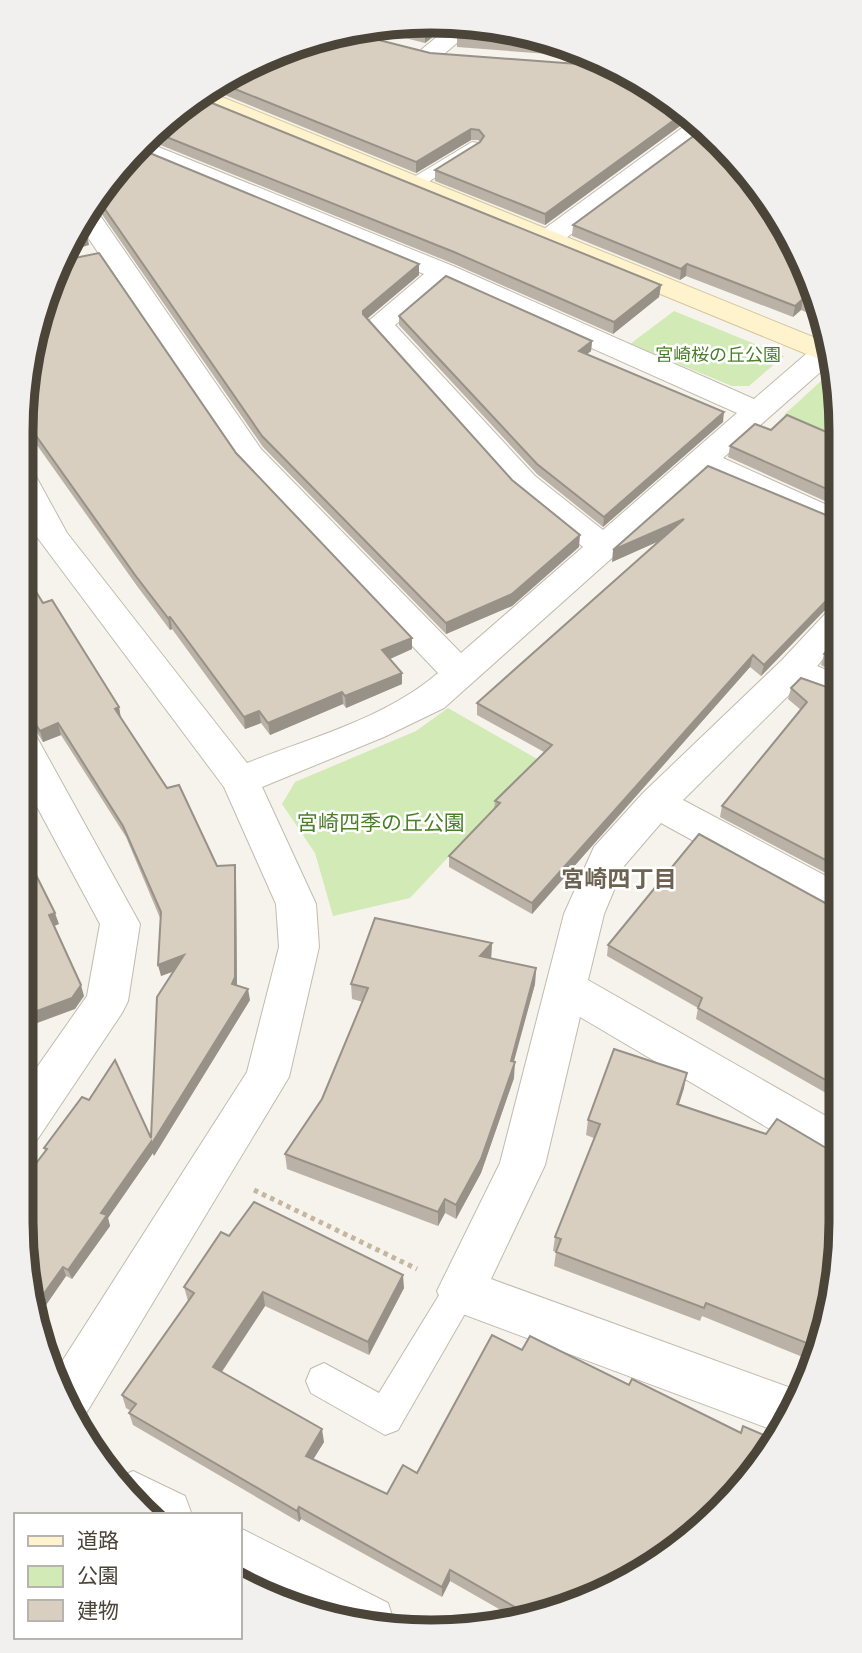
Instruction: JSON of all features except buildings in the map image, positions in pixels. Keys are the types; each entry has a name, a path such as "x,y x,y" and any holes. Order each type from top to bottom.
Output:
{"street":[{"path":"430,54 455,34"},
{"path":"406,47 430,54 458,57"},
{"path":"209,101 820,347"},
{"path":"549,238 692,131"},
{"path":"149,151 443,272 755,410"},
{"path":"90,227 96,254 250,456 461,675"},
{"path":"443,272 379,324 524,483 603,547"},
{"path":"240,781 431,699 703,461 755,410 822,357"},
{"path":"703,461 829,518"},
{"path":"33,499 53,537 240,781 296,904 299,947 267,1077 71,1391"},
{"path":"782,1409 461,1291 522,1165 584,914 608,858 656,803 794,669 829,631"},
{"path":"794,669 829,686"},
{"path":"33,763 120,924 107,1001 33,1109"},
{"path":"656,803 829,897"},
{"path":"566,988 829,1141"},
{"path":"242,1555 348,1611"}],"lane":[{"path":"414,183 471,147"},
{"path":"324,1381 386,1416 461,1291"}],"path":[{"path":"211,1169 461,1291"}],"green space":[{"name":"宮崎桜の丘公園","path":"674,311 784,356 749,386 732,386 630,344"},
{"name":"宮崎桜の丘公園","path":"821,381 825,381 829,433 784,415"},
{"name":"宮崎四季の丘公園","path":"448,708 539,760 410,898 333,916 315,853 282,804 295,782 416,731"}],"district":[{"name":"宮崎四丁目","path":"619,879"}]}
